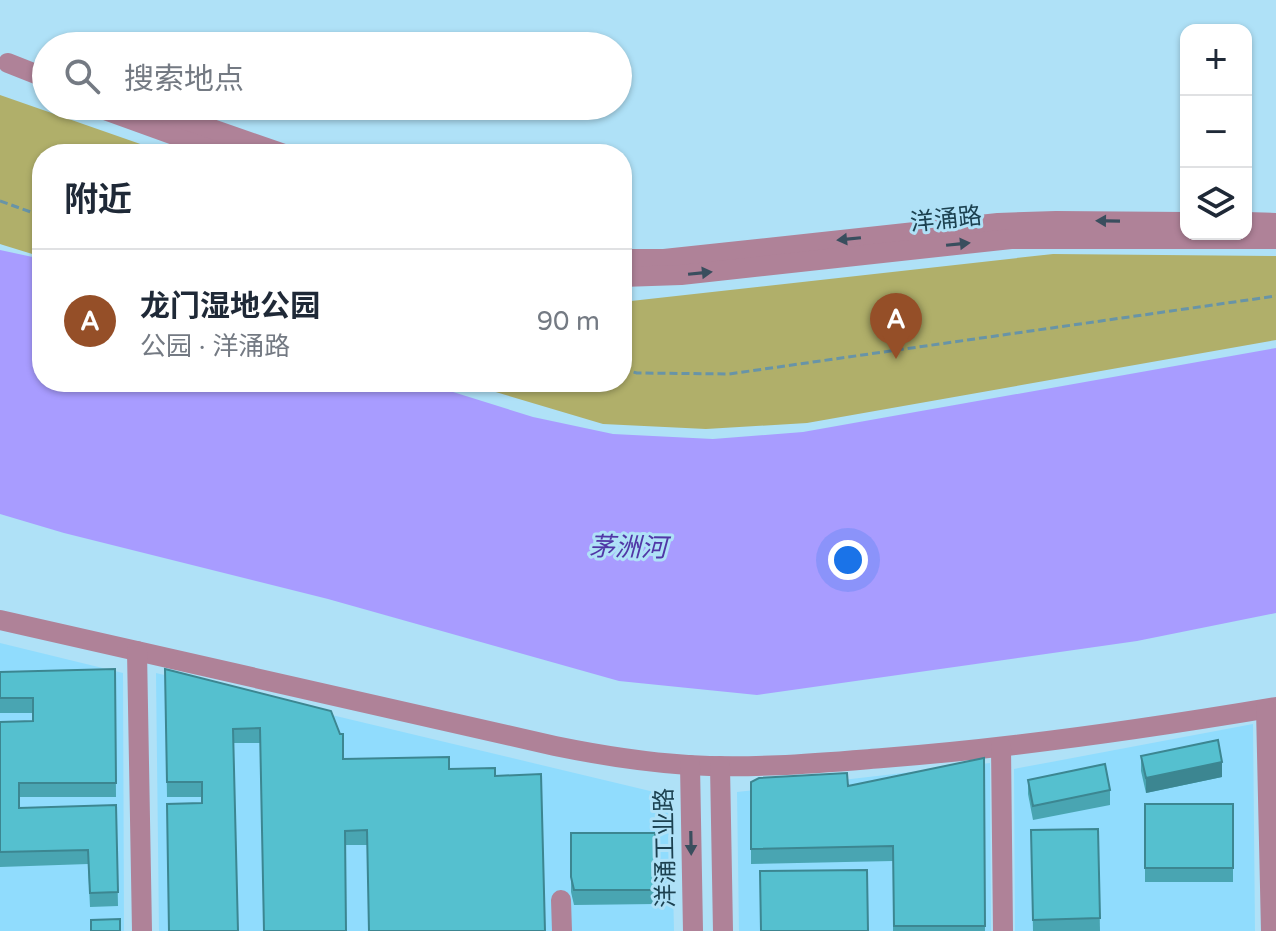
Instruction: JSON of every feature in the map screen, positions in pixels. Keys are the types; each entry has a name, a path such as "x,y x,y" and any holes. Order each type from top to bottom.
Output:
{"street":[{"path":"8,63 32,72"},
{"path":"133,120 199,144"},
{"path":"186,120 255,144"},
{"name":"洋涌路","path":"632,259 664,259 1024,221 1180,222"},
{"path":"1252,222 1276,223"},
{"name":"洋涌路","path":"632,277 681,275 1025,238 1276,239"},
{"path":"0,620 555,746 690,765 854,760 1001,747 1140,730 1271,708 1271,931"},
{"path":"137,651 142,931"},
{"path":"1001,747 1003,931"},
{"name":"洋涌工业路","path":"690,765 693,931"},
{"path":"720,766 723,931"},
{"path":"561,900 562,931"}],"path":[{"path":"0,201 32,212"},
{"path":"632,372 729,374 1276,296"}],"shaded area":[{"path":"0,95 32,106 32,120 72,120 140,144 32,144 32,254 0,244"},
{"path":"1053,254 1276,256 1276,340 807,423 706,429 603,424 496,392 632,392 632,301"},
{"path":"0,643 123,673 124,931 0,931"},
{"path":"156,673 671,796 674,931 159,931"},
{"path":"1253,724 1255,931 1015,931 1014,769"},
{"path":"990,763 991,931 739,931 737,792"}],"water":[{"name":"茅洲河","path":"0,250 32,257 32,392 453,392 533,417 613,434 713,439 803,432 1276,348 1276,613 1137,641 757,695 619,681 328,599 0,514"}],"building":[{"path":"115,669 116,783 19,783 19,808 116,805 118,892 90,893 88,850 0,852 0,722 33,721 33,698 0,698 0,672"},
{"path":"165,669 331,711 340,734 343,734 343,759 449,757 449,769 495,768 495,776 541,774 545,931 369,931 367,830 345,831 346,931 264,931 260,728 233,729 238,931 169,931 167,804 202,803 202,782 167,782"},
{"path":"1218,740 1222,762 1146,778 1141,756"},
{"path":"984,758 985,926 894,926 893,846 751,849 751,782 759,778 847,773 848,786"},
{"path":"1105,764 1110,790 1033,806 1028,780"},
{"path":"1145,804 1233,804 1233,868 1145,868"},
{"path":"1098,829 1100,918 1033,920 1031,830"},
{"path":"571,833 655,833 655,890 574,890"},
{"path":"867,870 868,931 761,931 760,871"},
{"path":"120,919 120,931 91,931 91,920"}],"place":[{"name":"龙门湿地公园","path":"896,359"}]}
